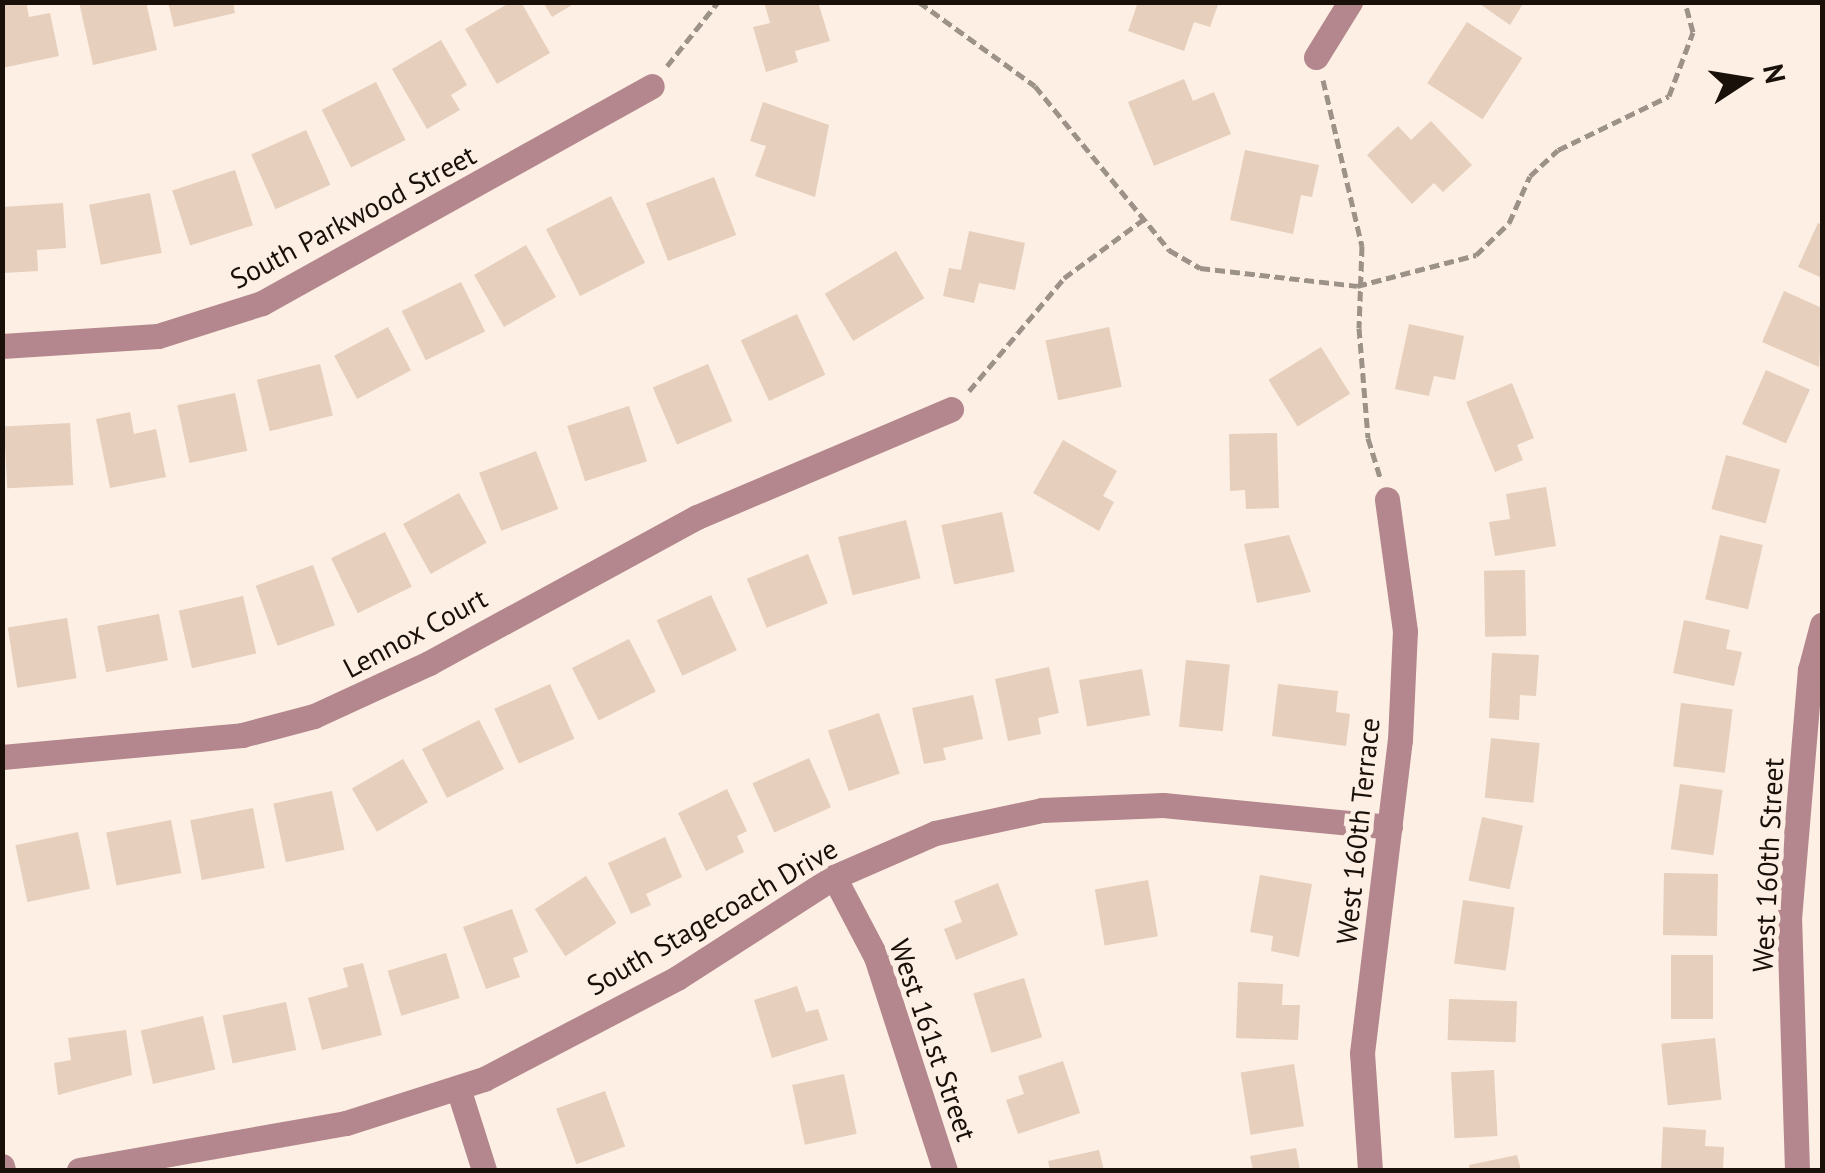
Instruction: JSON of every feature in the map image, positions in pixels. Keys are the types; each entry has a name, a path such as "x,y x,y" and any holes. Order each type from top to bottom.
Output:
{"street":[{"path":"1316,57 1350,2"},
{"name":"South Parkwood Street","path":"2,346 158,336 262,303 652,86"},
{"name":"Lennox Court","path":"2,757 242,735 314,716 397,680 697,517 951,409"},
{"name":"West 160th Terrace","path":"1370,1170 1362,1054 1390,827 1405,631 1387,499"},
{"name":"West 160th Street","path":"1797,1170 1789,919 1810,670 1822,625"},
{"name":"South Stagecoach Drive","path":"79,1170 346,1123 458,1088 677,978 834,877 935,832 1042,810 1162,806 1390,827"},
{"name":"West 161st Street","path":"834,877 876,957 945,1170"},
{"path":"458,1088 484,1170"}],"path":[{"path":"652,86 718,2"},
{"path":"919,2 1035,86 1169,250 1200,268 1365,283 1476,255 1508,223 1530,176 1558,150 1669,96 1692,32 1685,2"},
{"path":"1316,57 1365,283 1359,328 1366,415 1387,499"},
{"path":"951,409 1064,278 1144,219"}],"building":[{"path":"2,2 26,2 29,17 50,13 59,56 2,68"},
{"path":"79,2 146,2 157,50 93,65"},
{"path":"168,2 233,2 235,13 174,27"},
{"path":"511,2 521,2 550,53 497,84 465,29"},
{"path":"543,2 577,2 552,17"},
{"path":"764,2 818,2 830,41 795,51 798,62 766,72 753,27 770,23"},
{"path":"1138,2 1219,2 1210,27 1194,22 1184,51 1128,31"},
{"path":"1477,2 1524,2 1510,25"},
{"path":"1467,22 1522,58 1483,119 1427,83"},
{"path":"441,40 467,85 451,95 460,110 427,129 392,69"},
{"path":"1184,79 1193,101 1214,92 1231,134 1154,166 1128,102"},
{"path":"376,82 406,140 351,168 322,110"},
{"path":"763,102 829,125 815,197 755,176 766,146 750,141"},
{"path":"1431,121 1472,165 1443,192 1434,183 1412,204 1367,155 1398,126 1411,140"},
{"path":"306,130 330,185 276,209 251,154"},
{"path":"1245,150 1319,165 1312,197 1301,195 1293,234 1230,220"},
{"path":"235,170 253,225 190,246 172,190"},
{"path":"714,177 736,235 668,261 646,203"},
{"path":"150,193 162,253 101,265 89,205"},
{"path":"611,196 645,263 580,296 546,229"},
{"path":"63,203 66,248 37,250 38,271 3,273 2,207"},
{"path":"1818,223 1822,225 1822,278 1798,267"},
{"path":"969,231 1025,243 1015,290 979,283 974,303 943,296 949,268 961,270"},
{"path":"526,245 556,297 504,327 474,275"},
{"path":"896,251 924,298 853,341 825,294"},
{"path":"461,282 485,331 426,360 402,311"},
{"path":"1784,291 1822,308 1819,367 1762,342"},
{"path":"797,314 825,375 769,401 741,340"},
{"path":"1409,324 1464,336 1455,380 1434,376 1429,396 1395,389"},
{"path":"388,327 411,370 357,399 334,356"},
{"path":"1109,327 1122,387 1058,400 1045,341"},
{"path":"1321,347 1350,394 1298,426 1268,380"},
{"path":"320,364 333,415 270,431 257,380"},
{"path":"708,364 732,421 677,445 653,387"},
{"path":"1766,370 1810,390 1786,443 1742,424"},
{"path":"1512,383 1534,438 1517,445 1523,460 1495,472 1466,402"},
{"path":"235,393 247,451 190,463 177,405"},
{"path":"629,406 647,461 585,481 567,426"},
{"path":"130,412 134,434 156,429 166,477 110,488 96,419"},
{"path":"70,423 73,485 7,488 4,426"},
{"path":"1277,433 1279,508 1246,509 1245,490 1230,491 1229,434"},
{"path":"1063,440 1117,471 1103,496 1114,502 1099,531 1033,493"},
{"path":"536,451 558,509 501,531 479,473"},
{"path":"1726,455 1780,469 1766,524 1712,509"},
{"path":"1546,487 1556,546 1495,556 1489,522 1510,519 1506,494"},
{"path":"459,493 487,543 431,574 403,524"},
{"path":"1002,512 1015,572 954,585 941,525"},
{"path":"906,520 921,578 853,595 838,537"},
{"path":"385,532 412,587 358,613 331,558"},
{"path":"1289,535 1311,592 1257,603 1244,544"},
{"path":"1720,535 1763,545 1748,609 1705,599"},
{"path":"808,554 828,603 767,628 747,579"},
{"path":"313,565 335,625 278,646 256,586"},
{"path":"1525,570 1526,636 1485,637 1484,571"},
{"path":"711,595 737,650 682,676 657,620"},
{"path":"243,596 256,653 192,668 179,611"},
{"path":"159,614 168,660 106,672 97,626"},
{"path":"67,618 77,678 17,688 8,627"},
{"path":"1684,620 1730,630 1726,649 1742,652 1734,686 1673,673"},
{"path":"629,639 656,692 599,721 572,668"},
{"path":"1492,653 1539,655 1536,696 1520,695 1519,720 1489,718"},
{"path":"1186,660 1230,665 1223,731 1179,727"},
{"path":"1049,667 1059,713 1038,718 1041,734 1008,741 995,679"},
{"path":"1142,669 1150,715 1087,726 1079,680"},
{"path":"550,684 574,739 519,764 494,709"},
{"path":"1278,684 1338,691 1336,712 1350,714 1346,746 1272,736"},
{"path":"973,695 983,739 943,748 946,760 924,764 912,708"},
{"path":"1681,703 1733,709 1725,773 1673,767"},
{"path":"879,713 900,774 849,791 828,731"},
{"path":"479,720 504,769 447,798 422,749"},
{"path":"1491,738 1540,743 1533,803 1485,798"},
{"path":"809,758 831,807 774,833 752,783"},
{"path":"403,759 428,802 377,832 352,788"},
{"path":"1680,784 1723,790 1713,855 1671,849"},
{"path":"727,789 747,831 737,836 744,852 706,871 678,813"},
{"path":"332,791 344,850 286,862 273,803"},
{"path":"253,808 265,868 202,880 190,820"},
{"path":"1482,817 1523,826 1510,889 1468,881"},
{"path":"171,820 181,873 117,886 106,833"},
{"path":"78,832 90,889 27,902 15,845"},
{"path":"665,837 682,877 646,894 651,905 631,914 608,863"},
{"path":"1664,873 1718,874 1717,936 1663,935"},
{"path":"1260,875 1312,884 1299,957 1271,951 1273,936 1250,932"},
{"path":"586,876 616,923 565,956 535,909"},
{"path":"1148,880 1158,936 1105,946 1095,889"},
{"path":"998,883 1018,935 956,960 944,929 962,922 954,901"},
{"path":"1463,900 1514,907 1506,971 1454,963"},
{"path":"512,909 528,952 513,958 520,977 486,989 463,927"},
{"path":"446,953 460,998 401,1016 388,971"},
{"path":"1671,955 1713,955 1713,1019 1671,1019"},
{"path":"363,963 382,1035 322,1050 308,998 348,987 343,968"},
{"path":"1024,978 1042,1037 991,1053 973,993"},
{"path":"1238,982 1283,984 1282,1005 1300,1005 1298,1040 1236,1038"},
{"path":"797,986 806,1012 818,1009 828,1040 772,1058 754,1000"},
{"path":"1449,999 1517,1001 1516,1042 1448,1040"},
{"path":"286,1002 296,1050 233,1063 222,1016"},
{"path":"203,1016 215,1070 153,1084 141,1030"},
{"path":"126,1030 132,1075 58,1095 54,1063 71,1060 68,1038"},
{"path":"1715,1038 1721,1100 1668,1105 1661,1044"},
{"path":"1063,1061 1080,1113 1018,1134 1006,1100 1024,1094 1018,1076"},
{"path":"1294,1064 1304,1126 1251,1135 1241,1072"},
{"path":"1494,1070 1497,1136 1455,1138 1451,1072"},
{"path":"844,1074 857,1134 805,1145 792,1085"},
{"path":"605,1091 625,1146 576,1164 556,1109"},
{"path":"1663,1127 1706,1130 1705,1146 1724,1147 1723,1170 1661,1170"},
{"path":"1296,1148 1300,1170 1253,1170 1250,1156"},
{"path":"1099,1150 1104,1170 1050,1170 1048,1161"},
{"path":"1517,1155 1521,1170 1470,1170 1469,1165"}]}
